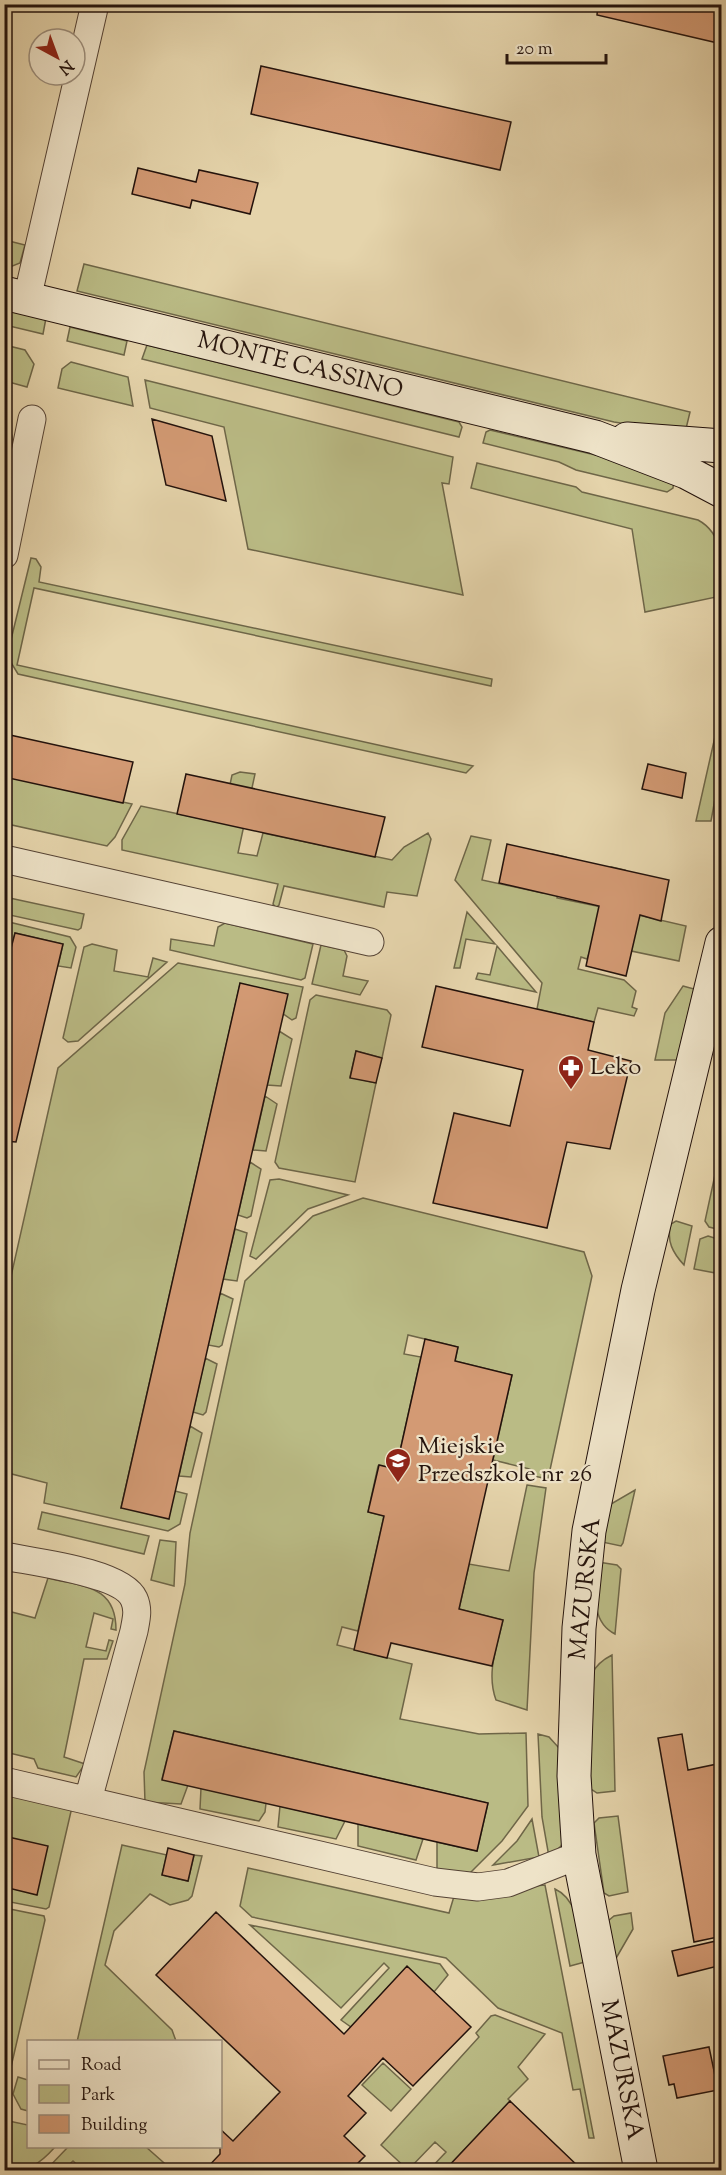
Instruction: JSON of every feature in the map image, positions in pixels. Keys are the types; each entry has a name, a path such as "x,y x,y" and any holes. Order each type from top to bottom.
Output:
{"street":[{"path":"16,296 95,4"},
{"name":"MONTE CASSINO","path":"16,296 596,437 686,472 722,491"},
{"path":"4,555 32,419"},
{"name":"MONTE CASSINO","path":"596,437 722,446"},
{"path":"4,859 370,942"},
{"name":"MAZURSKA","path":"641,2170 579,1855 573,1776 579,1628 589,1531 638,1290 722,943"},
{"path":"4,1556 107,1579 118,1583 134,1597 137,1609 135,1624 88,1800"},
{"path":"4,1781 435,1882 478,1887 508,1883 579,1855"}],"green space":[{"path":"5,240 25,245 20,263 5,269"},
{"path":"84,264 690,412 685,433 614,422 77,291"},
{"path":"5,308 46,318 43,334 5,325"},
{"path":"70,327 127,341 124,355 67,341"},
{"path":"5,345 25,350 34,364 27,387 5,381"},
{"path":"147,345 459,422 462,427 459,437 142,359"},
{"path":"71,362 128,377 133,406 58,388 62,369"},
{"path":"145,380 453,457 449,484 442,483 463,595 248,549 224,427 150,408"},
{"path":"5,419 12,442 5,483"},
{"path":"490,430 629,463 674,478 673,488 667,492 576,470 559,462 483,443 486,432"},
{"path":"477,463 576,487 582,492 698,520 714,534 718,544 722,564 721,596 645,612 632,529 471,488"},
{"path":"31,558 36,559 41,567 39,582 492,679 491,686 34,588 17,665 473,766 466,773 18,674 7,656"},
{"path":"721,710 721,766 711,821 696,821"},
{"path":"5,769 46,785 132,804 115,837 107,846 7,824 5,831"},
{"path":"240,772 255,774 238,853 257,856 263,833 392,860 404,847 428,833 431,839 417,896 387,892 384,907 284,886 276,908 273,904 278,884 122,850 122,840 141,806 222,823 232,775"},
{"path":"471,836 491,840 482,880 543,893 552,854 566,857 557,898 602,907 611,867 625,870 617,910 686,926 679,961 631,951 629,961 590,951 587,959 581,957 578,969 624,980 636,991 632,1007 637,1009 634,1016 598,1008 594,1022 537,1009 542,983 455,880"},
{"path":"5,897 84,914 81,928 78,930 5,914"},
{"path":"467,912 495,944 466,939 460,968 454,968"},
{"path":"9,922 70,937 76,947 71,968 58,966 63,944 15,933 5,975 5,925"},
{"path":"225,923 313,944 305,978 301,980 170,950 171,939 214,946 218,927"},
{"path":"92,944 117,950 114,971 148,977 153,958 167,962 78,1041 68,1042 63,1038 84,947"},
{"path":"321,945 344,950 347,956 343,976 368,981 360,995 312,984"},
{"path":"497,946 536,992 476,979 478,973 490,975"},
{"path":"178,963 303,987 296,1018 292,1020 240,984 121,1508 175,1491 187,1494 180,1524 168,1531 44,1503 47,1483 8,1473 5,1468 5,1303 58,1068"},
{"path":"683,986 694,989 677,1060 655,1060 665,1013"},
{"path":"316,995 387,1010 391,1015 382,1058 356,1051 350,1077 376,1083 355,1182 279,1168 275,1162 310,1000"},
{"path":"279,1031 292,1039 281,1086 267,1085"},
{"path":"265,1096 277,1104 266,1151 253,1150"},
{"path":"721,1147 721,1230 709,1227 705,1221"},
{"path":"250,1162 261,1169 251,1216 247,1218 238,1215"},
{"path":"279,1179 348,1195 308,1209 256,1259 250,1256 270,1180"},
{"name":"Miejskie Przedszkole nr 26","path":"363,1198 584,1252 592,1276 548,1479 529,1475 530,1469 493,1460 512,1375 455,1361 458,1347 408,1335 404,1354 421,1357 396,1469 378,1466 368,1512 384,1516 358,1631 342,1627 337,1645 412,1664 400,1719 479,1734 526,1733 528,1806 502,1841 468,1875 437,1872 437,1842 477,1851 488,1803 174,1731 162,1779 188,1785 181,1804 145,1802 144,1772 185,1584 190,1533 245,1281 313,1216"},
{"path":"676,1221 692,1226 684,1265 674,1251 669,1236 671,1224"},
{"path":"235,1229 247,1233 237,1281 223,1279"},
{"path":"708,1236 721,1240 721,1274 694,1269 700,1239"},
{"path":"220,1293 233,1299 222,1345 219,1347 208,1345"},
{"path":"205,1358 217,1364 206,1412 203,1415 193,1412"},
{"path":"190,1426 202,1433 191,1477 179,1476"},
{"path":"527,1485 546,1488 534,1573 527,1710 496,1700 493,1690 492,1670 503,1620 459,1609 469,1564 509,1571"},
{"path":"635,1490 623,1543 621,1546 602,1542 611,1504"},
{"path":"42,1512 149,1536 144,1554 38,1529"},
{"path":"160,1540 176,1542 174,1586 151,1580"},
{"path":"598,1562 617,1565 621,1569 615,1634 606,1628 597,1612"},
{"path":"48,1578 95,1590 104,1596 115,1615 116,1630 111,1629 113,1619 94,1613 86,1647 106,1651 109,1640 113,1641 107,1659 84,1659 64,1757 85,1764 76,1777 38,1768 34,1759 5,1752 4,1610 35,1618"},
{"path":"612,1655 615,1791 597,1793 591,1789 590,1682 596,1668"},
{"path":"538,1734 549,1737 559,1748 566,1834 561,1846 549,1857 542,1817"},
{"path":"201,1788 266,1803 265,1812 259,1821 200,1809"},
{"path":"5,1792 72,1807 49,1907 46,1909 5,1901 5,1887 37,1894 5,1836"},
{"path":"280,1806 345,1821 336,1839 278,1827"},
{"path":"618,1816 628,1892 609,1896 604,1893 594,1823 599,1818"},
{"path":"532,1819 539,1857 493,1865 517,1841"},
{"path":"358,1824 423,1839 416,1860 358,1846"},
{"path":"122,1845 167,1855 162,1875 188,1881 194,1855 202,1856 192,1896 188,1900 170,1905 150,1894 114,1931 105,1965 172,2030 176,2040 77,2040"},
{"path":"248,1868 449,1913 455,1893 545,1885 594,2138 589,2138 580,2089 573,2090 562,2033 498,2008 446,1958 252,1917 240,1906"},
{"path":"555,1889 563,1894 574,1910 578,1920 585,1962 570,1966"},
{"path":"5,1908 44,1916 45,1920 5,2093"},
{"path":"631,1913 633,1929 615,1960 608,1921 614,1916"},
{"path":"250,1925 440,1964 448,1975 434,1992 407,1967 351,2027 341,2020 389,1968 384,1963 341,2008"},
{"path":"495,2015 545,2034 518,2067 528,2079 445,2170 429,2170 446,2152 435,2142 408,2170 381,2145 479,2037 476,2033 491,2016"},
{"path":"383,2063 411,2089 391,2111 362,2085"},
{"path":"18,2077 27,2080 27,2111 21,2109 13,2094"},
{"path":"4,2120 27,2125 27,2148 54,2148 33,2166 5,2170"},
{"path":"67,2148 147,2148 172,2170 83,2170 73,2161 63,2170 46,2170"}],"building":[{"path":"598,4 722,4 722,44 597,15"},
{"path":"261,66 511,122 500,170 251,114"},
{"path":"138,168 196,182 199,170 258,183 250,214 192,200 190,208 132,194"},
{"path":"152,419 212,436 226,501 166,485"},
{"path":"10,735 133,762 123,803 4,777"},
{"path":"648,764 686,773 682,798 642,789"},
{"path":"186,774 385,817 375,857 177,814"},
{"path":"507,844 669,880 661,921 640,915 626,976 586,966 599,906 499,883"},
{"path":"15,933 63,944 16,1142 4,1141 4,975"},
{"path":"240,983 288,994 169,1519 121,1508"},
{"name":"Leko","path":"436,986 594,1022 588,1050 631,1061 610,1149 567,1142 547,1228 433,1203 454,1113 510,1126 523,1070 422,1047"},
{"path":"356,1051 382,1058 376,1083 350,1078"},
{"path":"425,1339 458,1347 455,1361 512,1375 459,1609 503,1620 492,1666 391,1643 387,1658 354,1650 384,1516 368,1512 379,1465 396,1469"},
{"path":"174,1731 488,1803 477,1851 162,1780"},
{"path":"682,1734 688,1770 722,1763 722,1901 715,1901 718,1937 694,1942 658,1738"},
{"path":"4,1836 48,1846 37,1895 4,1887"},
{"path":"168,1848 194,1855 188,1881 162,1875"},
{"path":"216,1912 344,2034 407,1966 471,2027 413,2086 383,2058 348,2096 366,2113 344,2136 365,2156 351,2170 205,2170 220,2154 222,2131 233,2141 280,2092 156,1975"},
{"path":"716,1941 722,1965 678,1976 672,1951"},
{"path":"709,2047 718,2090 677,2098 674,2084 669,2085 663,2056"},
{"path":"510,2101 582,2170 445,2170"}],"place":[{"name":"Leko","path":"571,1091"},
{"name":"Miejskie Przedszkole nr 26","path":"398,1484"}]}
